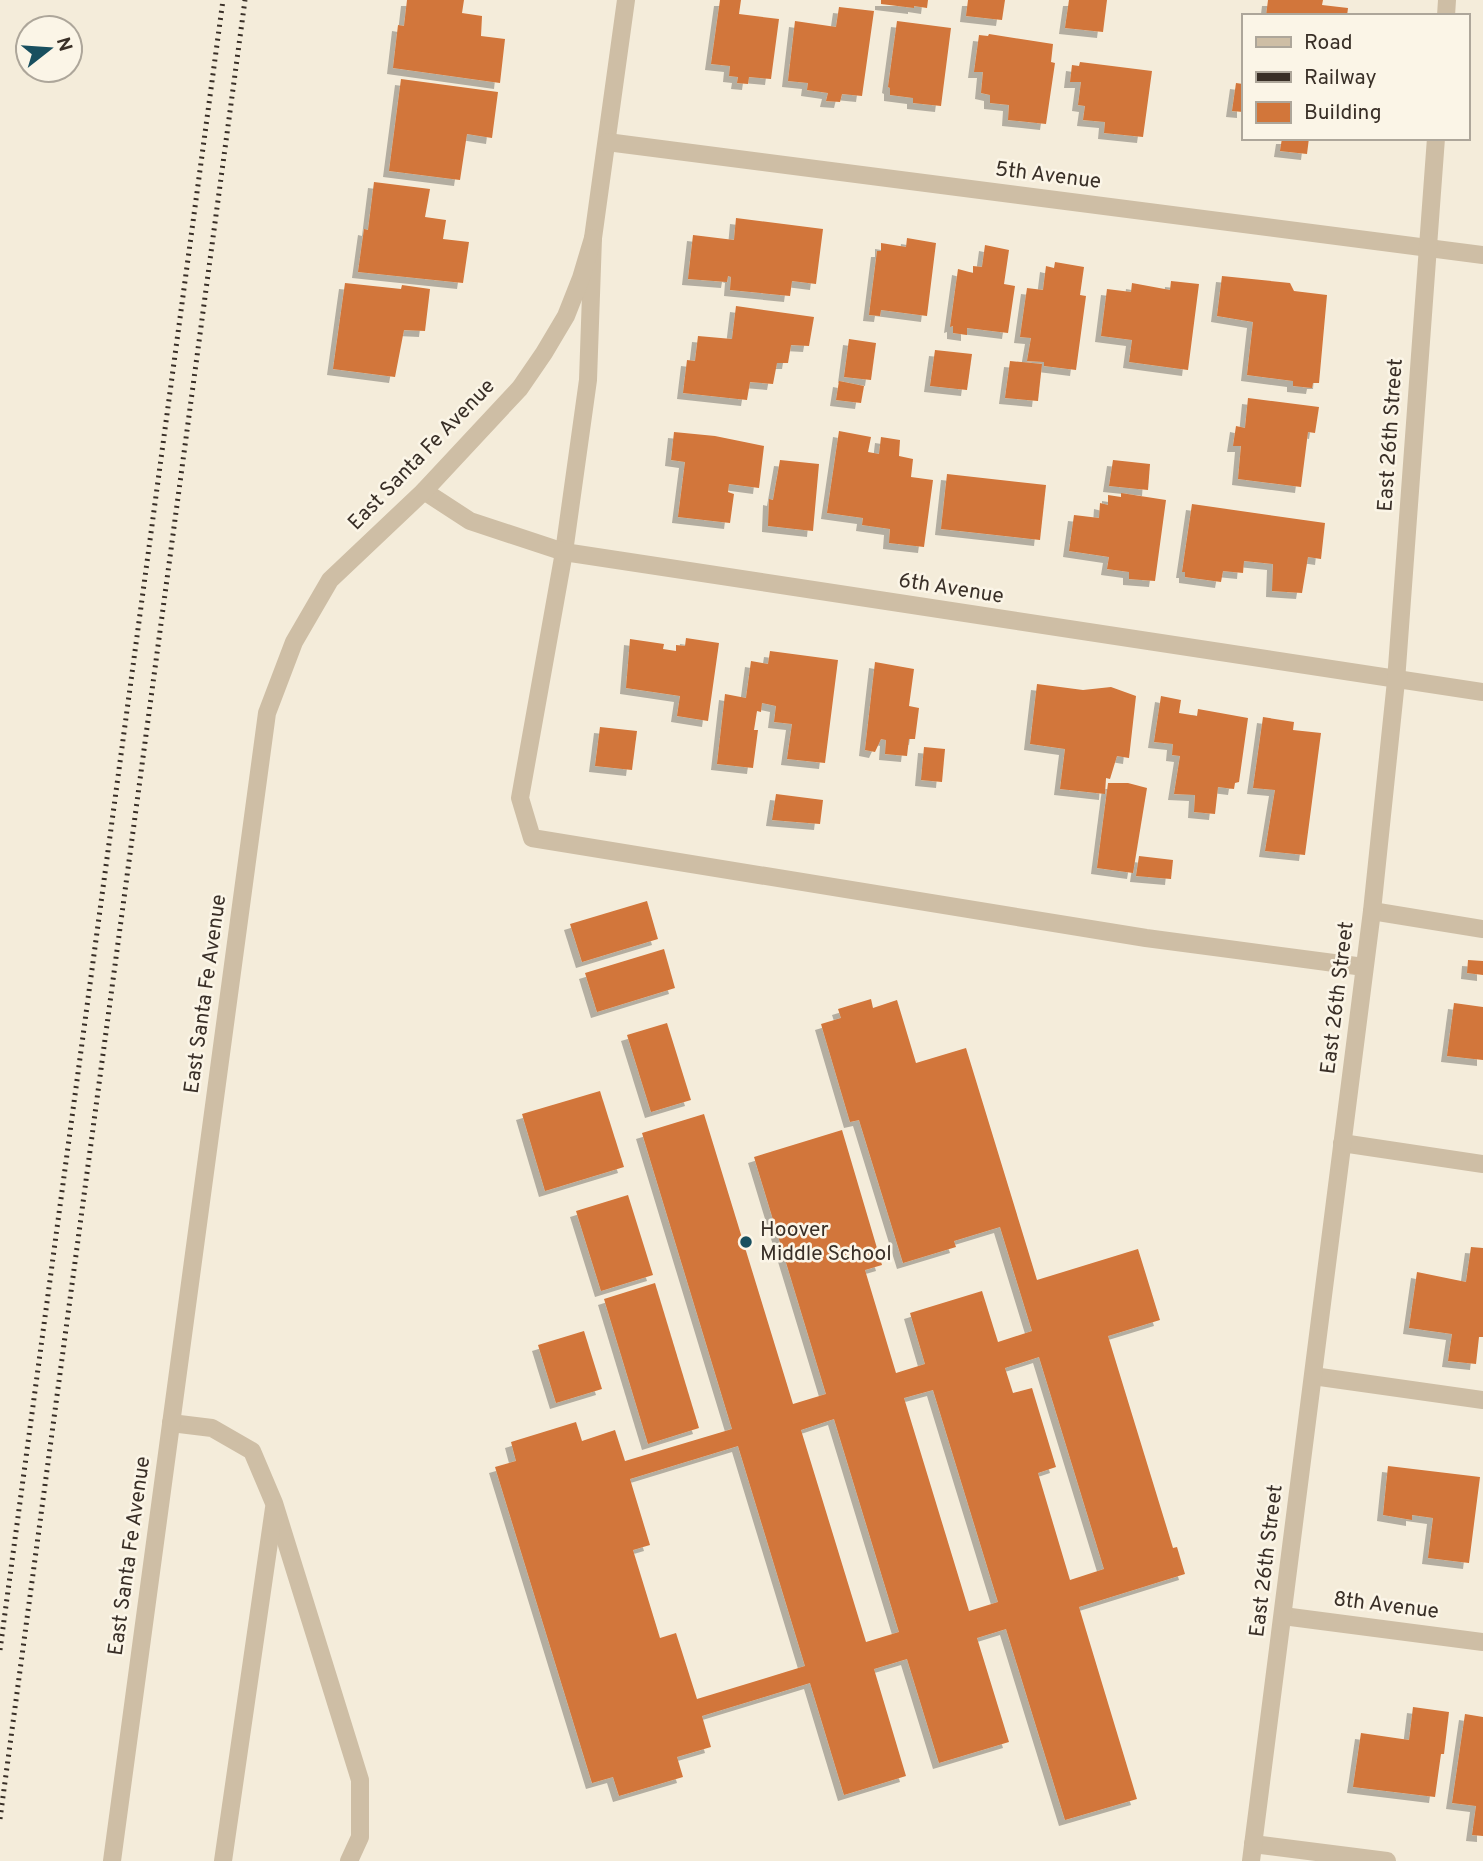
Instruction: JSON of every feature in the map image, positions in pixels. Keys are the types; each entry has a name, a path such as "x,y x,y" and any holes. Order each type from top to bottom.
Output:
{"street":[{"name":"East Santa Fe Avenue","path":"626,0 593,238 588,380 564,552 520,798 532,838 1146,938 1364,967"},
{"name":"East 26th Street","path":"1252,1852 1371,911 1396,681 1436,140"},
{"name":"5th Avenue","path":"607,142 1483,254"},
{"name":"East Santa Fe Avenue","path":"112,1861 267,713 293,642 330,580 424,491 520,388 544,353 571,303 593,238"},
{"name":"6th Avenue","path":"424,491 470,521 564,552 1396,681 1483,692"},
{"path":"1371,911 1483,929"},
{"path":"1342,1143 1483,1164"},
{"path":"1313,1376 1483,1399"},
{"path":"171,1423 212,1428 252,1451 274,1503 360,1780 360,1837 349,1861"},
{"path":"223,1861 274,1503"},
{"name":"8th Avenue","path":"1283,1616 1483,1642"},
{"path":"1252,1852 1387,1861"}],"building":[{"path":"407,0 464,0 462,13 482,16 481,36 505,39 500,83 393,68 398,25 404,26"},
{"path":"720,0 741,0 739,14 779,19 771,79 749,77 748,84 737,83 738,77 729,76 730,66 711,64"},
{"path":"881,0 928,0 927,8 914,8 881,4"},
{"path":"968,0 1005,0 1002,20 966,16"},
{"path":"1069,0 1107,0 1103,32 1065,28"},
{"path":"1268,0 1323,0 1322,5 1348,8 1347,14 1266,14"},
{"path":"839,7 874,11 862,96 842,94 840,102 826,101 828,93 807,90 808,83 788,81 795,21 836,27"},
{"path":"897,21 951,28 941,106 913,103 913,98 890,95 888,87"},
{"path":"989,34 1053,44 1051,62 1055,63 1046,124 1008,120 1009,105 990,103 990,95 981,93 983,72 974,72 979,35"},
{"path":"1080,62 1152,71 1143,137 1104,133 1105,122 1083,120 1085,106 1078,105 1081,82 1070,82 1072,65 1079,66"},
{"path":"401,79 498,92 492,138 467,134 460,180 389,171"},
{"path":"1236,83 1242,84 1242,112 1232,111"},
{"path":"1282,140 1309,140 1307,154 1280,151"},
{"path":"374,182 430,189 425,217 446,220 443,239 469,242 463,283 358,272 364,229 368,230"},
{"path":"736,218 823,229 816,284 792,281 790,296 730,290 731,277 728,276 727,282 688,279 693,235 734,240"},
{"path":"907,238 936,243 927,316 881,310 880,316 869,315 877,251 881,251 881,243 906,247"},
{"path":"985,245 1009,250 1004,284 1015,286 1008,333 967,328 967,335 953,333 953,326 950,327 958,269 973,273 973,266 982,267"},
{"path":"1055,262 1084,267 1080,295 1086,296 1076,370 1027,361 1031,338 1020,337 1027,288 1043,290 1046,266 1054,268"},
{"path":"1222,276 1290,283 1294,291 1327,295 1319,383 1313,383 1312,388 1293,386 1293,381 1247,375 1253,322 1217,316"},
{"path":"1171,281 1199,284 1188,370 1129,362 1132,340 1101,336 1107,289 1131,292 1132,283 1170,290"},
{"path":"345,283 430,289 425,331 404,330 395,377 333,369"},
{"path":"736,306 814,317 809,346 791,345 788,363 777,363 773,384 750,382 747,400 683,393 687,360 695,361 698,336 732,339"},
{"path":"849,339 876,343 871,380 844,377"},
{"path":"935,350 972,354 967,390 930,386"},
{"path":"1010,361 1042,364 1038,401 1005,398"},
{"path":"839,381 864,386 861,403 836,400"},
{"path":"1248,398 1319,407 1315,433 1308,432 1301,487 1238,479 1241,446 1233,446 1236,426 1245,428"},
{"path":"839,431 871,437 868,452 879,454 881,437 900,440 899,456 913,459 911,477 933,480 924,547 889,543 890,529 862,525 863,518 827,513"},
{"path":"674,432 715,436 764,446 759,488 729,484 728,492 734,494 730,523 678,517 685,462 671,460"},
{"path":"780,460 819,464 813,531 768,526 769,499 773,500"},
{"path":"1113,460 1150,464 1148,490 1109,486"},
{"path":"947,474 1046,485 1040,540 941,529"},
{"path":"1121,493 1166,500 1155,581 1129,579 1129,572 1107,569 1109,557 1069,551 1074,515 1099,518 1100,503 1108,505 1108,495 1121,497"},
{"path":"1192,504 1325,523 1321,559 1308,557 1302,593 1272,591 1273,564 1244,561 1243,573 1223,571 1221,582 1185,577 1185,572 1182,572"},
{"path":"686,638 719,643 708,721 677,716 680,696 626,688 630,639 664,644 663,649 676,651 676,645 685,646"},
{"path":"770,651 838,660 825,763 787,759 792,724 774,722 776,706 762,703 761,712 757,711 754,730 758,730 753,768 717,764 725,694 746,698 751,661 768,664"},
{"path":"875,662 914,669 909,706 919,708 915,739 909,739 907,756 885,754 886,740 881,739 875,752 865,750"},
{"path":"1037,684 1083,690 1111,687 1136,696 1129,758 1117,756 1110,779 1106,778 1105,794 1060,789 1065,749 1030,744"},
{"path":"1161,696 1181,700 1179,713 1197,716 1198,709 1248,718 1239,782 1235,783 1234,789 1218,787 1215,814 1194,812 1195,795 1174,794 1180,756 1172,755 1173,744 1154,742"},
{"path":"1263,717 1294,722 1293,730 1321,733 1305,855 1265,851 1275,790 1253,788"},
{"path":"600,727 637,731 632,770 595,766"},
{"path":"924,747 945,749 942,782 921,780"},
{"path":"1108,783 1128,783 1147,788 1133,873 1097,868"},
{"path":"776,794 823,800 820,824 772,820"},
{"path":"1139,856 1173,860 1171,879 1136,876"},
{"path":"647,901 658,939 582,962 570,924"},
{"path":"664,949 675,988 597,1012 585,973"},
{"path":"1468,960 1483,961 1483,975 1467,973"},
{"path":"871,999 873,1008 897,1000 916,1063 966,1048 1037,1280 1138,1249 1160,1320 1108,1336 1173,1548 1177,1547 1185,1574 1079,1607 1137,1799 1065,1820 1006,1629 977,1638 1009,1742 939,1763 907,1659 874,1669 906,1776 844,1795 810,1683 702,1716 711,1747 677,1757 683,1777 619,1796 613,1777 592,1783 495,1467 516,1461 511,1442 576,1422 582,1441 615,1430 625,1461 732,1429 642,1133 704,1114 793,1404 826,1394 754,1157 842,1130 882,1265 865,1270 896,1373 925,1364 910,1313 982,1291 998,1342 1032,1331 1000,1227 954,1241 956,1247 903,1263 859,1120 850,1122 821,1024 841,1018 838,1009","holes":["1039,1357 1104,1569 1070,1580 1038,1473 1056,1467 1032,1388 1013,1393 1005,1368","933,1390 998,1602 969,1611 904,1398","834,1419 899,1632 866,1642 801,1430","738,1446 805,1666 697,1699 676,1633 660,1638 633,1550 650,1545 630,1479"]},
{"path":"1454,1003 1483,1007 1483,1060 1447,1056"},
{"path":"667,1023 691,1100 651,1112 627,1035"},
{"path":"600,1091 624,1167 545,1191 522,1114"},
{"path":"628,1195 653,1275 601,1291 576,1211"},
{"path":"1471,1247 1483,1248 1483,1337 1479,1337 1476,1364 1448,1361 1452,1334 1409,1328 1417,1272 1466,1282"},
{"path":"655,1283 699,1428 648,1444 604,1299"},
{"path":"584,1331 602,1389 556,1403 538,1345"},
{"path":"1388,1466 1480,1477 1469,1563 1428,1558 1433,1518 1412,1515 1412,1520 1383,1515"},
{"path":"1413,1707 1449,1712 1435,1797 1353,1787 1361,1733 1409,1740"},
{"path":"1465,1714 1483,1717 1483,1836 1472,1835 1476,1806 1452,1803"}],"railway":[{"path":"0,1650 223,0"},
{"path":"0,1819 245,0"}],"place":[{"name":"Hoover Middle School","path":"746,1242"}]}
